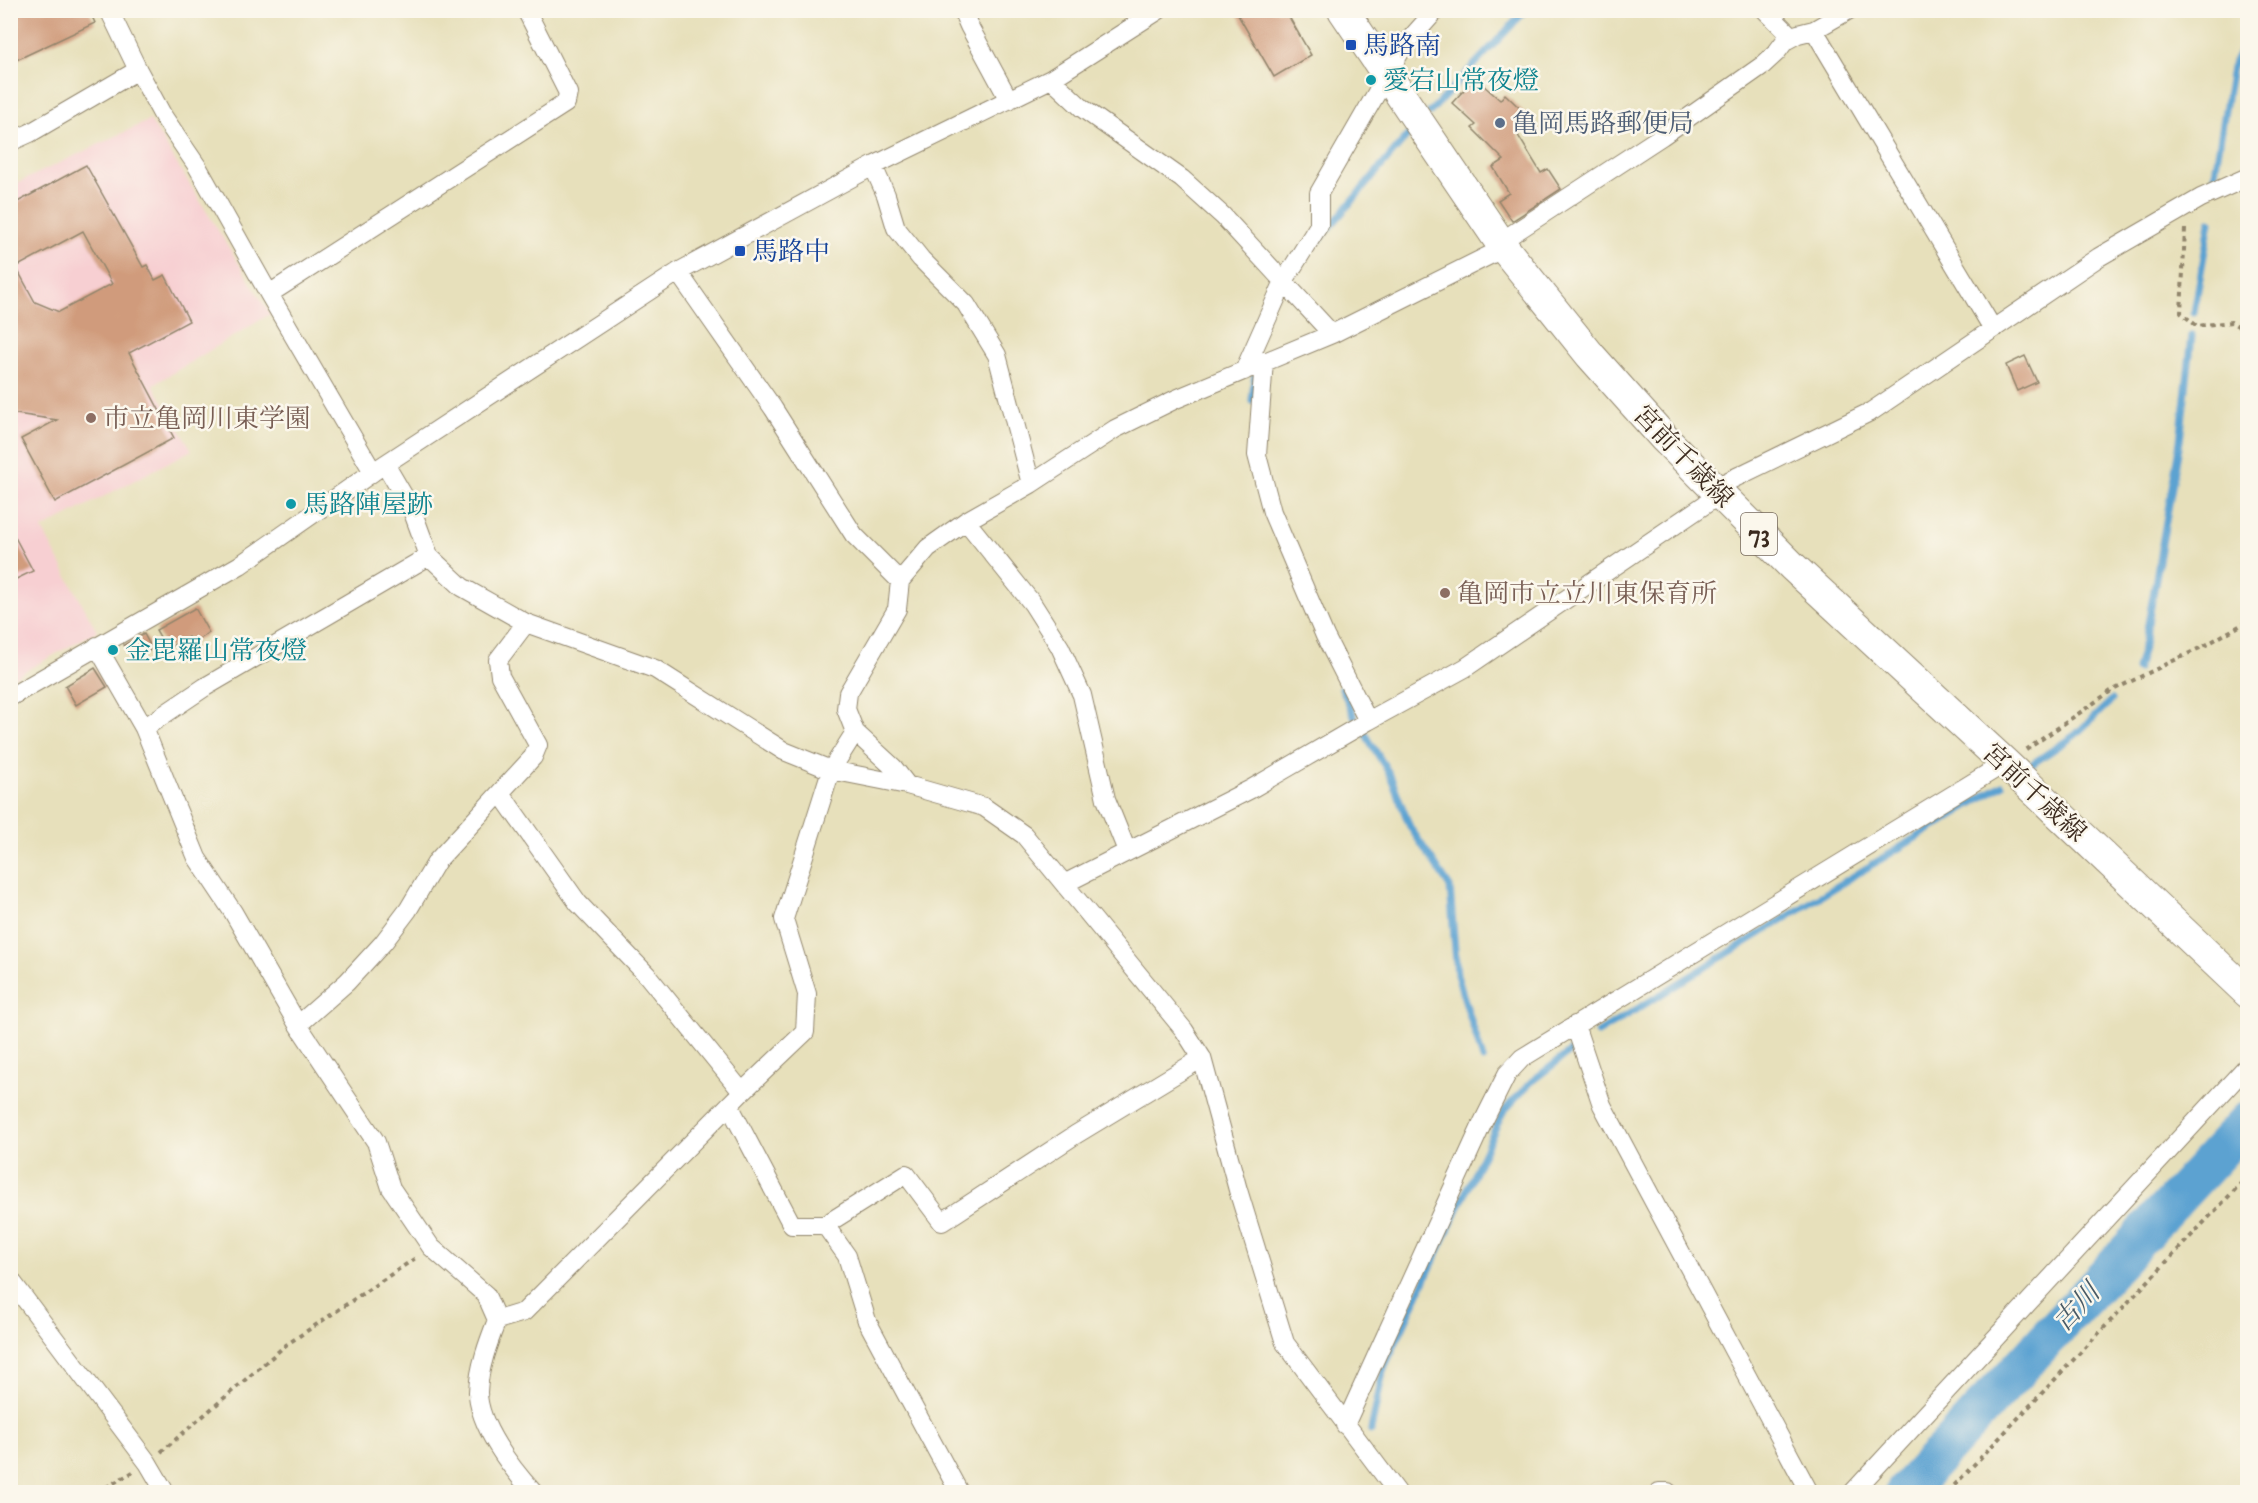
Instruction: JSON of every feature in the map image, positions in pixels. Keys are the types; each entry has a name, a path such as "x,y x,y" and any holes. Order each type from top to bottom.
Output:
{"main road":[{"name":"宮前千歳線","path":"1343,10 1502,245 1590,355 1665,439 1792,566 2005,763 2247,993"}],"street":[{"path":"109,10 138,70 164,116 197,166 269,294 379,468 412,510 429,556 462,587 526,623 654,669 784,751 831,770 907,785 984,807 1023,835 1184,1030 1202,1058 1238,1190 1285,1343 1397,1492"},
{"path":"269,294 566,103 568,93 526,10"},
{"path":"962,10 1009,100"},
{"path":"10,697 240,565 379,468 678,272 873,166 1051,79 1159,10"},
{"path":"1244,371 1284,282 1319,225 1319,193 1403,47 1436,10"},
{"path":"1765,10 1792,37"},
{"path":"907,785 893,767 855,732 846,709 848,693 897,609 900,581 928,548 966,521 1031,484 1115,429 1176,399 1332,334 1502,245 1763,65 1776,54 1785,41 1814,30 1849,10"},
{"path":"1814,30 1993,329"},
{"path":"10,142 30,133 138,70"},
{"path":"1051,79 1082,108 1182,179 1223,216 1332,334"},
{"path":"873,166 886,195 896,228 921,259 966,304 997,354 1031,484"},
{"path":"1064,884 1251,789 1465,668 1716,491 1872,411 2099,257 2186,206 2247,177"},
{"path":"678,272 773,408 854,535 900,581"},
{"path":"1264,361 1257,455 1272,512 1325,636 1368,721"},
{"path":"966,521 1032,603 1064,657 1082,694 1106,799 1127,852"},
{"path":"144,728 205,687 429,556"},
{"path":"298,1025 347,982 382,943 408,910 437,861 533,757 538,745 500,676 498,660 526,623"},
{"path":"97,646 144,728 197,858 233,912 298,1025 376,1142 391,1188 431,1247 486,1294 497,1320 485,1351 478,1394 488,1432 520,1479 533,1492"},
{"path":"497,1320 524,1312 736,1098 805,1032 807,994 784,919 831,770 855,732"},
{"path":"1345,1425 1507,1074 1522,1058 2005,763"},
{"path":"501,794 578,903 647,975 736,1098 792,1225 825,1225 906,1174 942,1222 1075,1135 1202,1058"},
{"path":"1575,1025 1602,1105 1809,1492"},
{"path":"1853,1492 2247,1065"},
{"path":"825,1225 847,1256 867,1321 959,1492"},
{"path":"10,1279 148,1463 165,1492"},
{"path":"1659,1492 1668,1492"}],"path":[{"path":"2186,206 2181,313 2197,326 2230,322 2247,332"},
{"path":"2005,763 2111,691 2206,645 2247,621"},
{"path":"1948,1492 2247,1176"},
{"path":"98,1492 148,1463 286,1345 431,1247"}],"shaded area":[{"name":"市立亀岡川東学園","path":"150,120 270,314 153,385 192,450 42,529 97,631 11,679 11,186"}],"building":[{"path":"10,10 89,10 95,23 10,63"},
{"path":"1235,10 1285,10 1311,55 1274,77"},
{"path":"1475,78 1500,100 1505,94 1530,118 1516,132 1541,173 1548,169 1561,189 1512,221 1498,200 1509,193 1493,167 1504,160 1472,128 1476,125 1452,103"},
{"path":"86,165 143,267 147,265 155,280 165,275 189,321 129,353 174,438 55,502 21,439 57,420 10,413 10,206","holes":["83,231 112,284 59,312 35,302 16,267"]},
{"path":"2025,356 2037,382 2017,391 2006,365"},
{"path":"10,528 33,571 10,582"},
{"path":"195,608 209,633 192,644 188,637 167,649 156,630"},
{"path":"144,634 152,649 133,660 124,645"},
{"path":"95,668 107,687 76,705 65,686"}],"waterway":[{"path":"1430,112 1526,10"},
{"path":"2214,179 2232,67 2248,37"},
{"path":"1319,240 1408,135"},
{"path":"2194,312 2210,222"},
{"path":"2137,669 2145,641 2180,441 2192,336"},
{"path":"1252,401 1255,372"},
{"path":"1342,688 1354,716"},
{"path":"2029,766 2075,735 2112,700"},
{"path":"1363,730 1390,775 1410,827 1450,887 1457,975 1483,1059"},
{"path":"1598,1033 2002,785"},
{"path":"1371,1430 1384,1368 1503,1112 1532,1081 1571,1051"},
{"name":"古川","path":"1905,1492 2248,1121"}],"place":[{"name":"馬路南","path":"1351,45"},
{"name":"愛宕山常夜燈","path":"1371,80"},
{"name":"亀岡馬路郵便局","path":"1500,123"},
{"name":"馬路中","path":"740,251"},
{"name":"市立亀岡川東学園","path":"91,418"},
{"name":"馬路陣屋跡","path":"291,504"},
{"name":"亀岡市立立川東保育所","path":"1445,593"},
{"name":"金毘羅山常夜燈","path":"113,650"}]}
